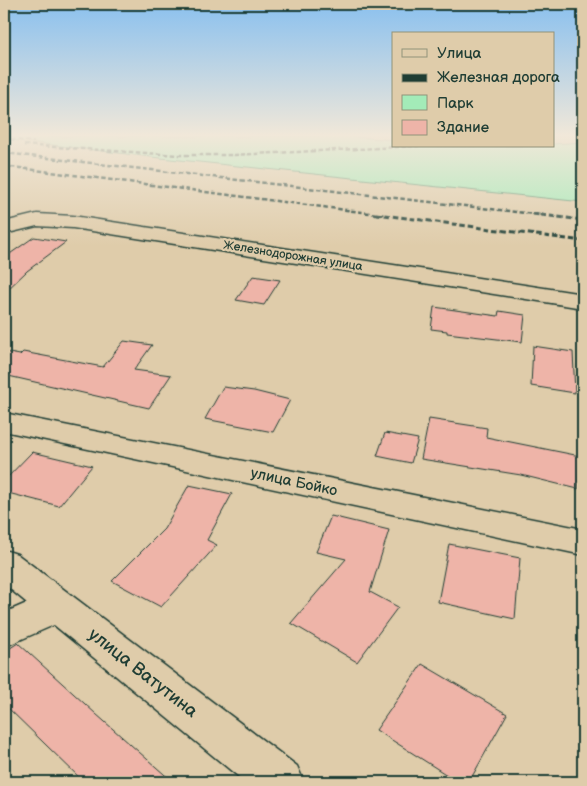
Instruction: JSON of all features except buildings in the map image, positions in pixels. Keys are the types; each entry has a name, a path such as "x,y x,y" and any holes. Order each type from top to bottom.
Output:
{"street":[{"name":"Железнодорожная улица","path":"4,228 37,220 73,222 583,301"},
{"name":"улица Бойко","path":"4,422 583,542"},
{"name":"улица Ватутина","path":"4,564 281,782"},
{"path":"4,631 57,606"}],"green space":[{"path":"302,173 583,173 583,202"}],"railway":[{"path":"56,173 385,215"},
{"path":"175,173 543,215"},
{"path":"376,214 583,241"},
{"path":"533,214 583,220"}]}
